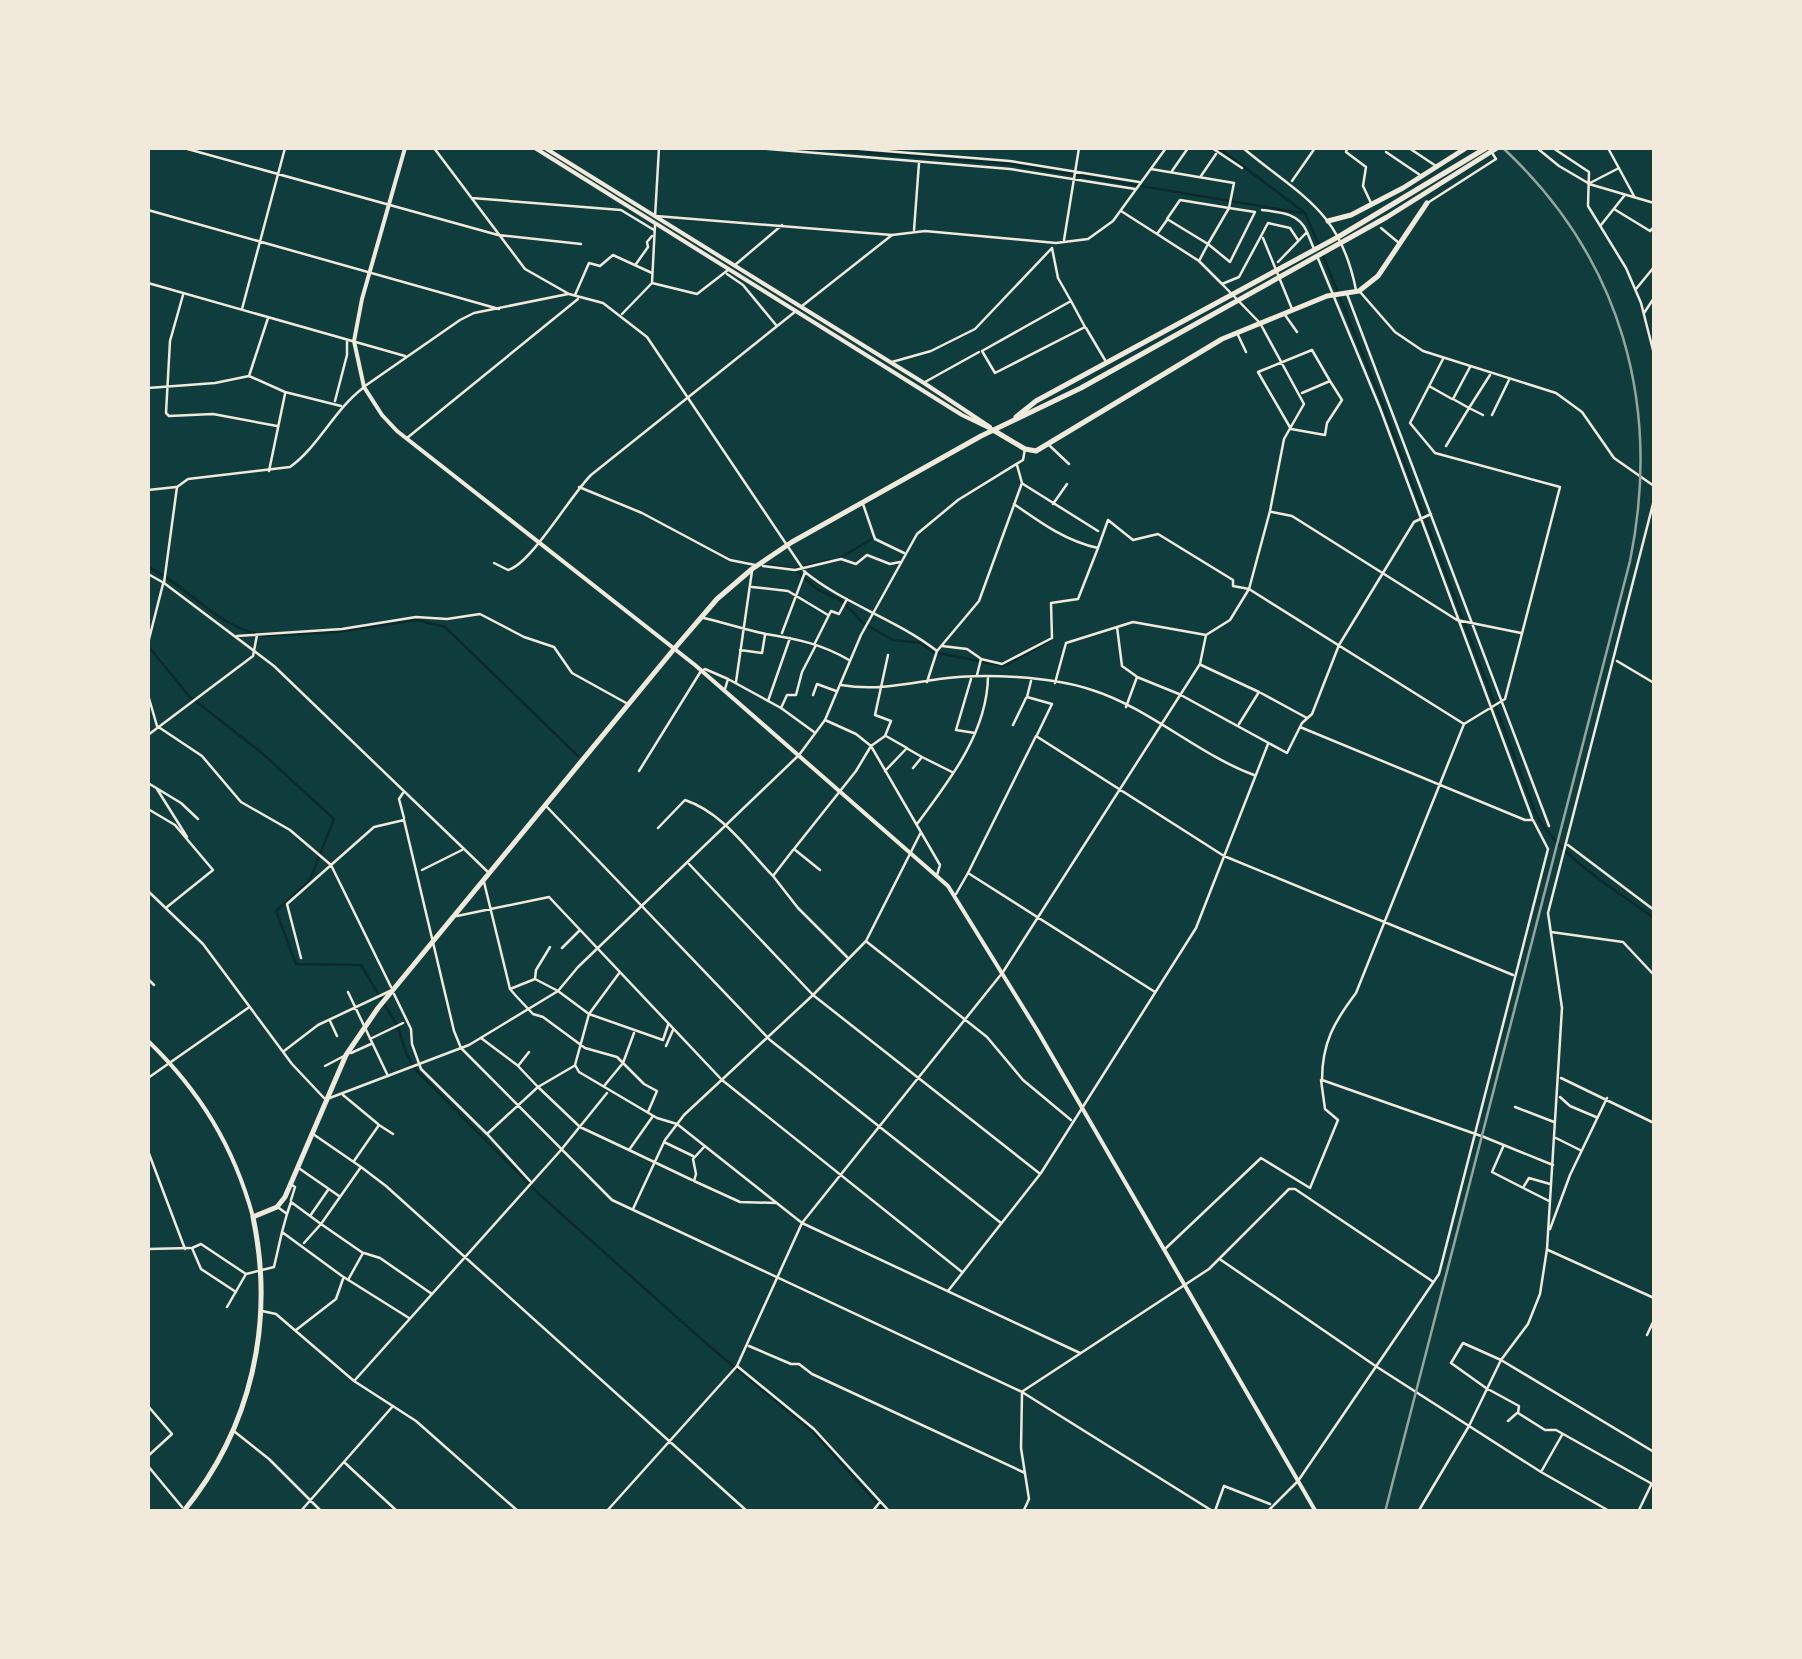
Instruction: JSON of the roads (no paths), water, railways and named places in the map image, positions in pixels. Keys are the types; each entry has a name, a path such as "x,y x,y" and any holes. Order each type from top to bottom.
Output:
{"highway":[{"path":"1328,222 1372,204 1464,148"},
{"path":"184,1511 233,1432 255,1364 262,1311 262,1271 254,1217 277,1207 291,1184 346,1055 392,990 717,598 786,546 993,430 1081,388 1491,148"},
{"path":"1426,189 1491,148"},
{"path":"993,430 1025,450 1036,451 1208,346 1331,295 1358,292 1378,276 1427,203"},
{"path":"1009,422 1036,401 1106,362 1235,297"}],"main road":[{"path":"405,148 354,341 364,387 382,415 701,671 955,895 1316,1512"},
{"path":"535,148 802,306 977,424 993,430"},
{"path":"545,148 727,271 924,382 993,430"},
{"path":"148,1041 190,1085 222,1133 254,1217"}],"street":[{"path":"184,148 498,236 581,244"},
{"path":"242,310 285,148"},
{"path":"434,148 524,269 569,294 603,303 648,337 804,572 913,632 937,650"},
{"path":"621,316 652,283 659,148"},
{"path":"756,148 1010,168 1136,190"},
{"path":"842,155 845,148 1010,161 1142,182"},
{"path":"1063,243 1079,148"},
{"path":"655,219 1076,243 1098,234 1121,211 1166,148"},
{"path":"1171,172 1188,148"},
{"path":"1212,148 1242,168"},
{"path":"1244,148 1291,182 1328,222 1339,239 1358,292 1395,332 1443,359 1556,393 1590,422 1614,458 1654,486"},
{"path":"1291,182 1315,148"},
{"path":"1347,148 1346,152 1366,167 1363,186 1372,204"},
{"path":"1409,148 1436,166"},
{"path":"1427,203 1496,160 1491,148"},
{"path":"1538,148 1589,184 1654,203"},
{"path":"1553,148 1587,168 1588,206 1635,290 1654,354"},
{"path":"1608,148 1635,197"},
{"path":"1200,177 1218,152"},
{"path":"1386,152 1421,176"},
{"path":"914,231 919,161"},
{"path":"1151,168 1234,183 1230,206 1199,262"},
{"path":"1589,184 1619,168"},
{"path":"1600,225 1625,194"},
{"path":"470,198 621,210 654,233"},
{"path":"1156,234 1180,200 1256,212 1230,262 1168,219"},
{"path":"1614,209 1650,231 1654,227"},
{"path":"148,210 499,309"},
{"path":"1262,210 1291,215 1302,222 1307,232 1380,408 1533,820 1548,849 1439,1274 1298,1481 1267,1512"},
{"path":"1055,683 1066,643 1138,623 1206,635 1230,620 1249,589 1270,511 1280,454 1304,404 1260,324 1235,297 1199,262 1121,211"},
{"path":"735,265 783,224"},
{"path":"1222,284 1239,277 1268,224 1290,228 1298,240"},
{"path":"1381,228 1400,244"},
{"path":"1278,270 1307,232"},
{"path":"635,266 654,233"},
{"path":"1262,234 1293,310"},
{"path":"494,564 514,569 579,486 892,235"},
{"path":"889,365 931,351 975,329 1056,243"},
{"path":"1052,248 1058,278 1106,362"},
{"path":"408,438 577,297 589,262 600,266 613,255 652,273"},
{"path":"1635,290 1654,267"},
{"path":"652,283 697,294 727,271 743,284 777,326"},
{"path":"148,283 404,356"},
{"path":"1347,293 1548,826"},
{"path":"184,294 170,341 166,413 213,414 276,426"},
{"path":"148,490 177,486 188,479 269,471 294,464 341,406 404,356 460,320 569,294"},
{"path":"1643,313 1654,298"},
{"path":"924,382 1071,302"},
{"path":"1284,314 1297,332"},
{"path":"250,376 268,316"},
{"path":"982,350 994,373 1000,373 1085,327"},
{"path":"1236,333 1246,352"},
{"path":"334,404 347,354 346,339"},
{"path":"1312,350 1342,400 1324,435 1290,429 1258,372 1312,350"},
{"path":"1402,433 1443,359"},
{"path":"1454,399 1470,367"},
{"path":"1446,446 1491,374"},
{"path":"148,388 250,376 286,392 341,406"},
{"path":"1492,415 1510,379"},
{"path":"1300,393 1330,381"},
{"path":"1428,386 1483,415"},
{"path":"269,471 286,392"},
{"path":"1410,424 1435,453 1560,487 1503,702"},
{"path":"1049,445 1069,464"},
{"path":"148,892 203,944 283,1052 314,1091 326,1099 462,1048 558,991 799,755 824,720 904,552 924,526 1023,460 1025,450"},
{"path":"927,682 937,650 979,601 1022,483 1017,464"},
{"path":"1022,483 1098,531"},
{"path":"1052,505 1067,484"},
{"path":"148,643 168,573 177,486"},
{"path":"579,486 642,513 730,560 756,567 795,570 841,560 856,564 866,556 890,564 900,562"},
{"path":"1418,1511 1469,1426 1501,1360 1528,1324 1540,1294 1556,1138 1562,1008 1548,913 1654,500"},
{"path":"863,503 874,540 904,552"},
{"path":"1014,504 1079,544 1098,548"},
{"path":"1270,511 1292,516 1457,620 1473,620 1522,633"},
{"path":"1117,627 1122,666 1287,752 1308,718 1339,646 1382,574 1419,519 1433,513"},
{"path":"942,646 966,649 1002,664 1052,638 1051,603 1078,599 1108,520 1132,540 1158,534 1233,580 1232,586 1249,589 1464,724"},
{"path":"736,683 742,626 756,567"},
{"path":"782,635 804,572"},
{"path":"148,574 256,651 490,874"},
{"path":"750,586 782,590 828,615"},
{"path":"782,708 787,695 796,695 828,615 831,611 839,614 848,598"},
{"path":"236,636 480,614 554,647 572,673 628,704"},
{"path":"700,618 765,634 791,636 850,661"},
{"path":"148,735 254,656 258,634"},
{"path":"740,650 762,653 765,634"},
{"path":"606,1512 737,1366 802,1223 1002,972 1200,664 1206,635"},
{"path":"768,700 791,636"},
{"path":"773,876 871,746 885,736 891,721 875,715 888,656"},
{"path":"976,733 956,730 981,658"},
{"path":"1615,659 1654,683"},
{"path":"1200,664 1308,718"},
{"path":"639,771 705,669 782,708 816,734"},
{"path":"841,685 879,687 988,677 1093,690 1161,723 1231,767 1256,776"},
{"path":"916,825 976,733 986,702 988,677"},
{"path":"1126,707 1137,677"},
{"path":"724,691 728,679"},
{"path":"1014,725 1031,680"},
{"path":"813,695 817,684 838,692"},
{"path":"1237,727 1259,692"},
{"path":"148,695 157,726 202,756 241,802 290,830 331,865 411,1029 419,1063 442,1092 532,1183"},
{"path":"955,895 1052,704 1027,697"},
{"path":"1165,1249 1260,1158 1310,1188 1338,1120 1324,1109 1322,1054 1337,1018 1356,993 1464,724 1503,702"},
{"path":"824,720 856,734 871,746 940,865 937,876"},
{"path":"1300,727 1533,820"},
{"path":"885,736 952,772"},
{"path":"1036,736 1224,856 1515,976"},
{"path":"947,1292 1040,1174 1196,928 1268,744"},
{"path":"885,771 907,748"},
{"path":"913,768 922,757"},
{"path":"148,782 198,819"},
{"path":"156,787 187,838 213,870 166,908"},
{"path":"404,792 399,799 454,1031 462,1048 612,1200 1022,1392 1215,1512 1224,1486"},
{"path":"658,828 685,800 704,807 848,958"},
{"path":"546,806 767,1038 1002,1223"},
{"path":"148,808 187,838"},
{"path":"300,958 287,904 374,827 404,820"},
{"path":"633,1210 664,1142 678,1124 866,941 921,832"},
{"path":"1567,844 1654,910"},
{"path":"794,849 820,870"},
{"path":"422,870 463,850"},
{"path":"688,864 813,995 1040,1174"},
{"path":"968,873 1155,992"},
{"path":"484,880 510,988 528,1009 580,1044 617,1057 644,1084 657,1091 651,1114 629,1150"},
{"path":"456,916 549,897 722,1080 962,1272"},
{"path":"562,948 580,930"},
{"path":"1552,932 1624,942 1654,975"},
{"path":"866,941 987,1036 1022,1080 1074,1121"},
{"path":"535,979 550,947"},
{"path":"620,972 589,1014 575,1065 579,1072 608,1092 678,1124 802,1223 1080,1353"},
{"path":"148,979 154,985"},
{"path":"510,988 535,979 589,1014 663,1040 669,1024"},
{"path":"283,1052 330,1020 392,990"},
{"path":"348,992 388,1076"},
{"path":"148,1078 250,1007"},
{"path":"330,1020 337,1036"},
{"path":"325,1066 403,1023"},
{"path":"666,1046 674,1028"},
{"path":"603,1088 623,1063 634,1032"},
{"path":"481,1038 518,1066 580,1127 740,1202 778,1203"},
{"path":"518,1066 529,1052"},
{"path":"487,1134 538,1086 575,1065"},
{"path":"1560,1078 1654,1123"},
{"path":"1322,1080 1553,1165"},
{"path":"354,1380 532,1183 608,1092"},
{"path":"343,1095 393,1134"},
{"path":"1558,1095 1570,1106 1597,1118"},
{"path":"1548,1235 1607,1098"},
{"path":"1515,1107 1556,1122"},
{"path":"354,1162 379,1124"},
{"path":"312,1133 361,1167 464,1256 748,1512"},
{"path":"1556,1138 1582,1150"},
{"path":"664,1142 694,1156"},
{"path":"1504,1145 1492,1172 1550,1202"},
{"path":"694,1181 694,1156 705,1146"},
{"path":"148,1151 185,1249"},
{"path":"298,1167 340,1197"},
{"path":"303,1244 361,1167"},
{"path":"1523,1188 1528,1178 1551,1185"},
{"path":"148,1249 185,1249 201,1244 246,1274 274,1267 295,1187 291,1184"},
{"path":"310,1216 329,1189"},
{"path":"1022,1392 1220,1259 1289,1189 1295,1189 1434,1282"},
{"path":"290,1202 362,1253 380,1258 432,1294"},
{"path":"277,1207 287,1214"},
{"path":"282,1232 346,1279 411,1318"},
{"path":"192,1248 201,1269 236,1292"},
{"path":"1547,1249 1654,1298"},
{"path":"296,1330 336,1298 362,1253"},
{"path":"1220,1259 1469,1426 1610,1512"},
{"path":"226,1307 246,1274"},
{"path":"262,1311 276,1314 354,1380 416,1421 518,1512"},
{"path":"1647,1334 1654,1320"},
{"path":"1508,1421 1519,1406 1451,1363 1463,1342 1501,1360 1654,1452"},
{"path":"748,1345 798,1364 1025,1473"},
{"path":"737,1366 814,1430 890,1512"},
{"path":"1022,1392 1021,1448 1029,1499 1023,1512"},
{"path":"148,1406 172,1434 148,1456"},
{"path":"300,1512 393,1406"},
{"path":"1518,1412 1653,1484 1638,1512"},
{"path":"233,1432 269,1458 322,1512"},
{"path":"1541,1472 1562,1434"},
{"path":"343,1462 398,1512"},
{"path":"148,1466 184,1511"},
{"path":"1216,1482 1272,1504"},
{"path":"872,1512 880,1502"}],"waterway":[{"path":"808,148 1010,164 1302,213"},
{"path":"1219,148 1305,213 1319,245"},
{"path":"1322,253 1537,817 1576,860 1654,918"},
{"path":"838,559 872,539"},
{"path":"768,565 794,569 830,560"},
{"path":"148,567 213,613 255,633"},
{"path":"794,569 817,589 842,601 863,623 893,640 921,643 933,652 1004,666 1050,641"},
{"path":"263,636 338,632 417,620 445,627 578,756"},
{"path":"148,646 189,696 262,753 334,819 309,882 276,911 296,964 361,965 398,1027 415,1069 539,1194 708,1345 813,1432 885,1512"}],"railway":[{"path":"1385,1512 1630,561 1639,503 1640,446 1635,390 1623,337 1603,286 1577,237 1544,191 1503,148"}]}
